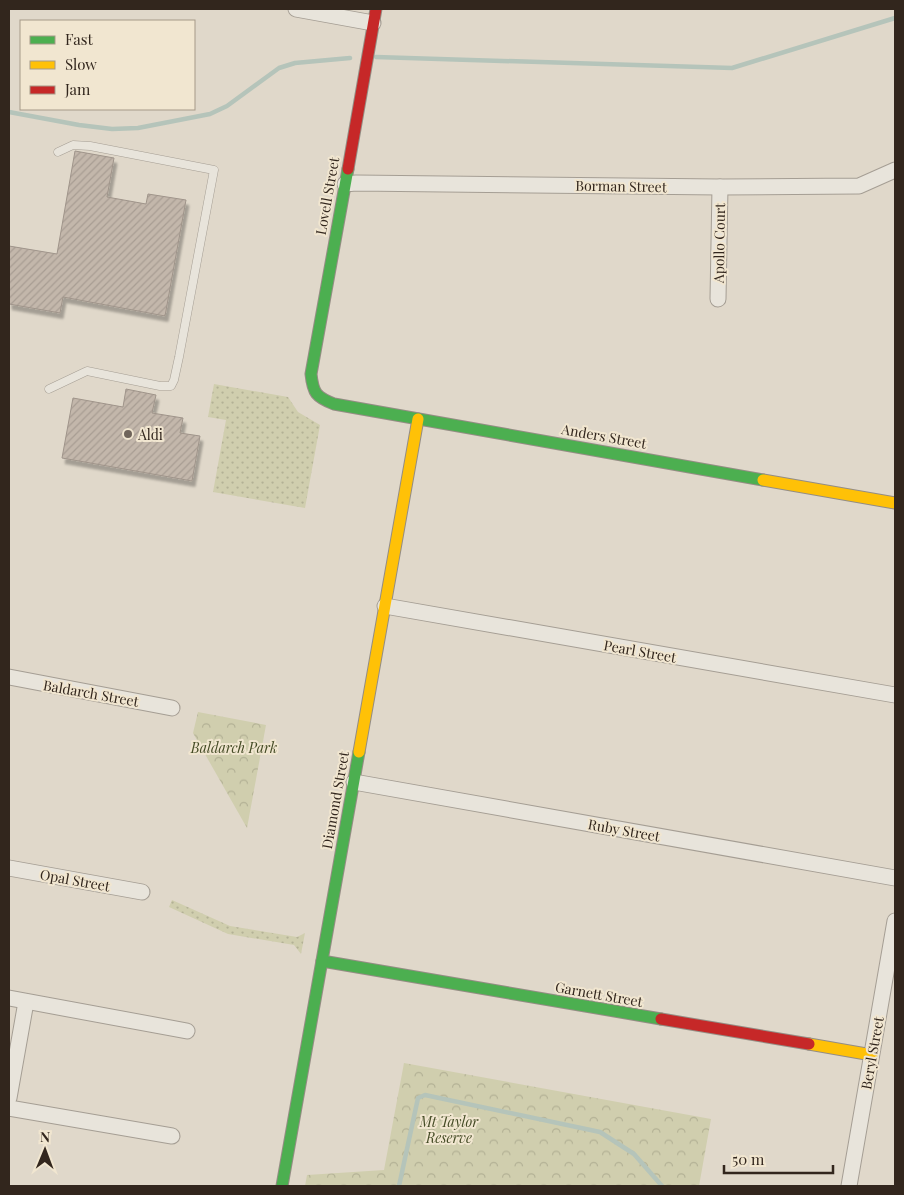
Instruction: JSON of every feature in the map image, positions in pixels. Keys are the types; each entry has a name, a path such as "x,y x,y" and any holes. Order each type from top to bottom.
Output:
{"street":[{"path":"296,9 375,16"},
{"name":"Lovell Street","path":"313,389 311,374 375,16"},
{"name":"Borman Street","path":"344,184 720,187 860,186 895,170"},
{"name":"Apollo Court","path":"718,299 720,187"},
{"name":"Anders Street","path":"313,389 319,399 334,404 895,503"},
{"name":"Diamond Street","path":"282,1186 418,419"},
{"name":"Pearl Street","path":"385,606 895,695"},
{"name":"Baldarch Street","path":"9,678 172,708"},
{"name":"Ruby Street","path":"354,782 895,878"},
{"name":"Opal Street","path":"9,868 142,892"},
{"name":"Beryl Street","path":"849,1186 895,921"},
{"name":"Garnett Street","path":"322,961 872,1055"},
{"path":"9,998 187,1031"},
{"path":"9,1098 26,1002"},
{"path":"9,1108 172,1136"}],"lane":[{"path":"49,389 87,372 160,386 171,386 179,357 214,170 90,146 73,145 58,152"}],"green space":[{"path":"214,384 288,397 298,412 320,425 305,508 213,492 226,420 208,417"},
{"name":"Baldarch Park","path":"198,712 266,725 247,828 193,733"},
{"path":"172,900 230,926 297,937 305,933 301,954 294,945 228,934 169,907"},
{"name":"Mt Taylor Reserve","path":"404,1063 711,1119 699,1186 305,1186 307,1175 384,1170"}],"building":[{"path":"75,151 114,158 107,197 146,204 148,194 186,200 165,316 63,297 60,313 9,304 9,246 57,254"},
{"name":"Aldi","path":"126,389 156,395 152,413 183,418 180,433 200,436 192,481 62,458 73,398 123,407"}],"waterway":[{"path":"376,57 732,68 895,18"},
{"path":"9,112 79,125 112,129 138,128 210,114 227,106 279,68 295,63 350,58"},
{"path":"399,1186 418,1098 425,1095 600,1132 634,1154 662,1186"}],"traffic: fast":[{"path":"348,169 311,374 314,390 323,399 334,404 763,480"},
{"path":"282,1186 359,752"},
{"path":"322,961 661,1019"}],"traffic: slow":[{"path":"359,752 418,419"},
{"path":"763,480 895,503"},
{"path":"809,1044 872,1055"}],"traffic: jam":[{"path":"348,169 376,9"},
{"path":"661,1019 809,1044"}],"place":[{"name":"Aldi","path":"128,434"}]}
